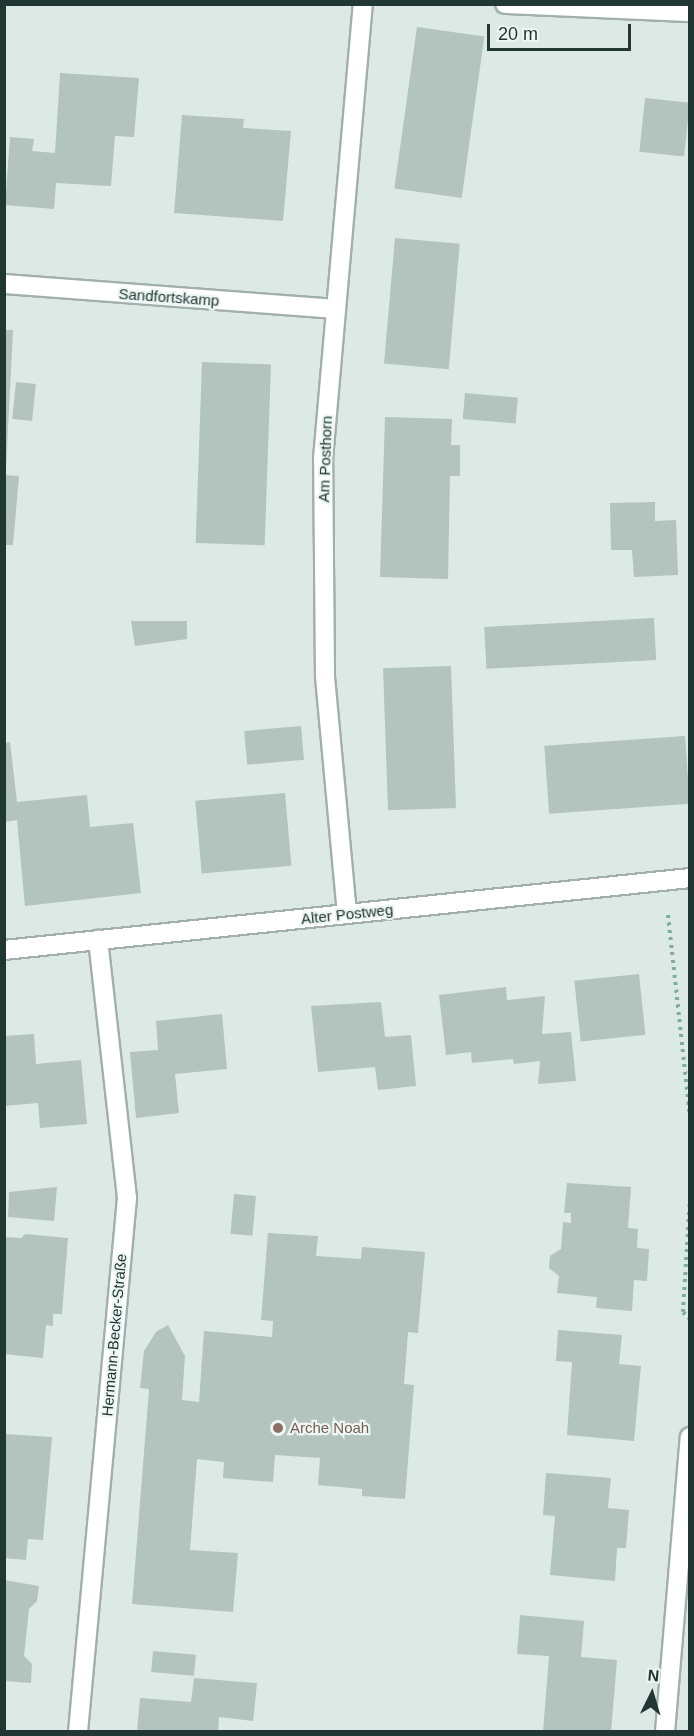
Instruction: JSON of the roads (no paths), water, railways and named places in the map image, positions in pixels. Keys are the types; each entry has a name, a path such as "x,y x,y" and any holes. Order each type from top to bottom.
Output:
{"street":[{"name":"Am Posthorn","path":"347,914 325,675 323,459 334,309 363,4"},
{"path":"505,4 690,12"},
{"name":"Sandfortskamp","path":"4,284 334,309"},
{"name":"Alter Postweg","path":"4,950 690,879"},
{"name":"Hermann-Becker-Straße","path":"78,1731 127,1198 98,940"},
{"path":"665,1731 690,1437"}],"place":[{"name":"Arche Noah","path":"278,1428"}]}
